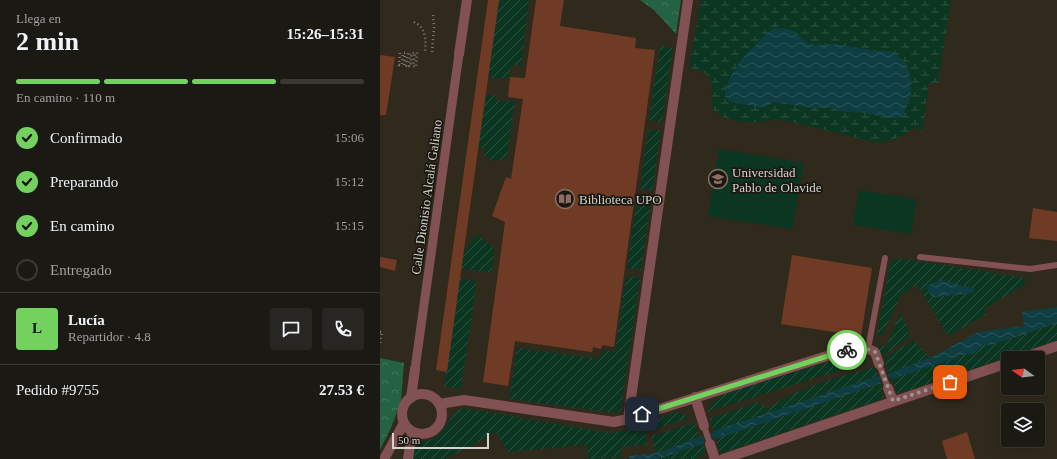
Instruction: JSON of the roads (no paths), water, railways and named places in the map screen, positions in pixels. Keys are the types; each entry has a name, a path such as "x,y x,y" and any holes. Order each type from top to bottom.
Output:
{"street":[{"name":"Calle Dionisio Alcalá Galiano","path":"411,398 467,0"},
{"path":"628,419 688,0"},
{"path":"1042,351 1057,346"},
{"path":"439,404 464,400 614,422 628,419 852,348 866,348 875,352 879,364"},
{"path":"723,459 1001,365"},
{"path":"888,388 893,401"},
{"path":"422,394 428,396 439,404 441,417 436,428 425,434 418,434 407,428 402,417 402,410 405,404 415,395 422,394"},
{"path":"695,398 704,426"},
{"path":"384,459 404,423"},
{"path":"408,459 412,432"},
{"path":"710,444 715,459"}],"lane":[{"path":"920,257 1030,269 1057,265"},
{"path":"868,349 885,258"},
{"path":"879,364 888,388"},
{"path":"704,426 710,444"}],"water":[{"path":"777,28 796,32 807,43 814,45 836,44 896,53 907,65 911,82 911,95 903,116 888,118 867,113 839,111 832,108 815,108 774,102 765,107 731,102 725,96 727,86 736,67 757,43 772,29"},
{"path":"942,280 974,289 973,293 933,297 927,286"},
{"path":"1057,307 1057,323 991,345 983,345 973,354 959,355 959,357 892,379 890,373 932,357 978,332 1024,326 1022,312"},
{"path":"878,376 881,383 716,439 714,431"},
{"path":"702,436 704,443 657,459 629,459 629,456 657,453"}],"waterway":[{"path":"875,380 895,374"},
{"path":"699,440 719,433"}],"place":[{"name":"Universidad Pablo de Olavide","path":"718,179"},
{"name":"Biblioteca UPO","path":"565,199"}]}
